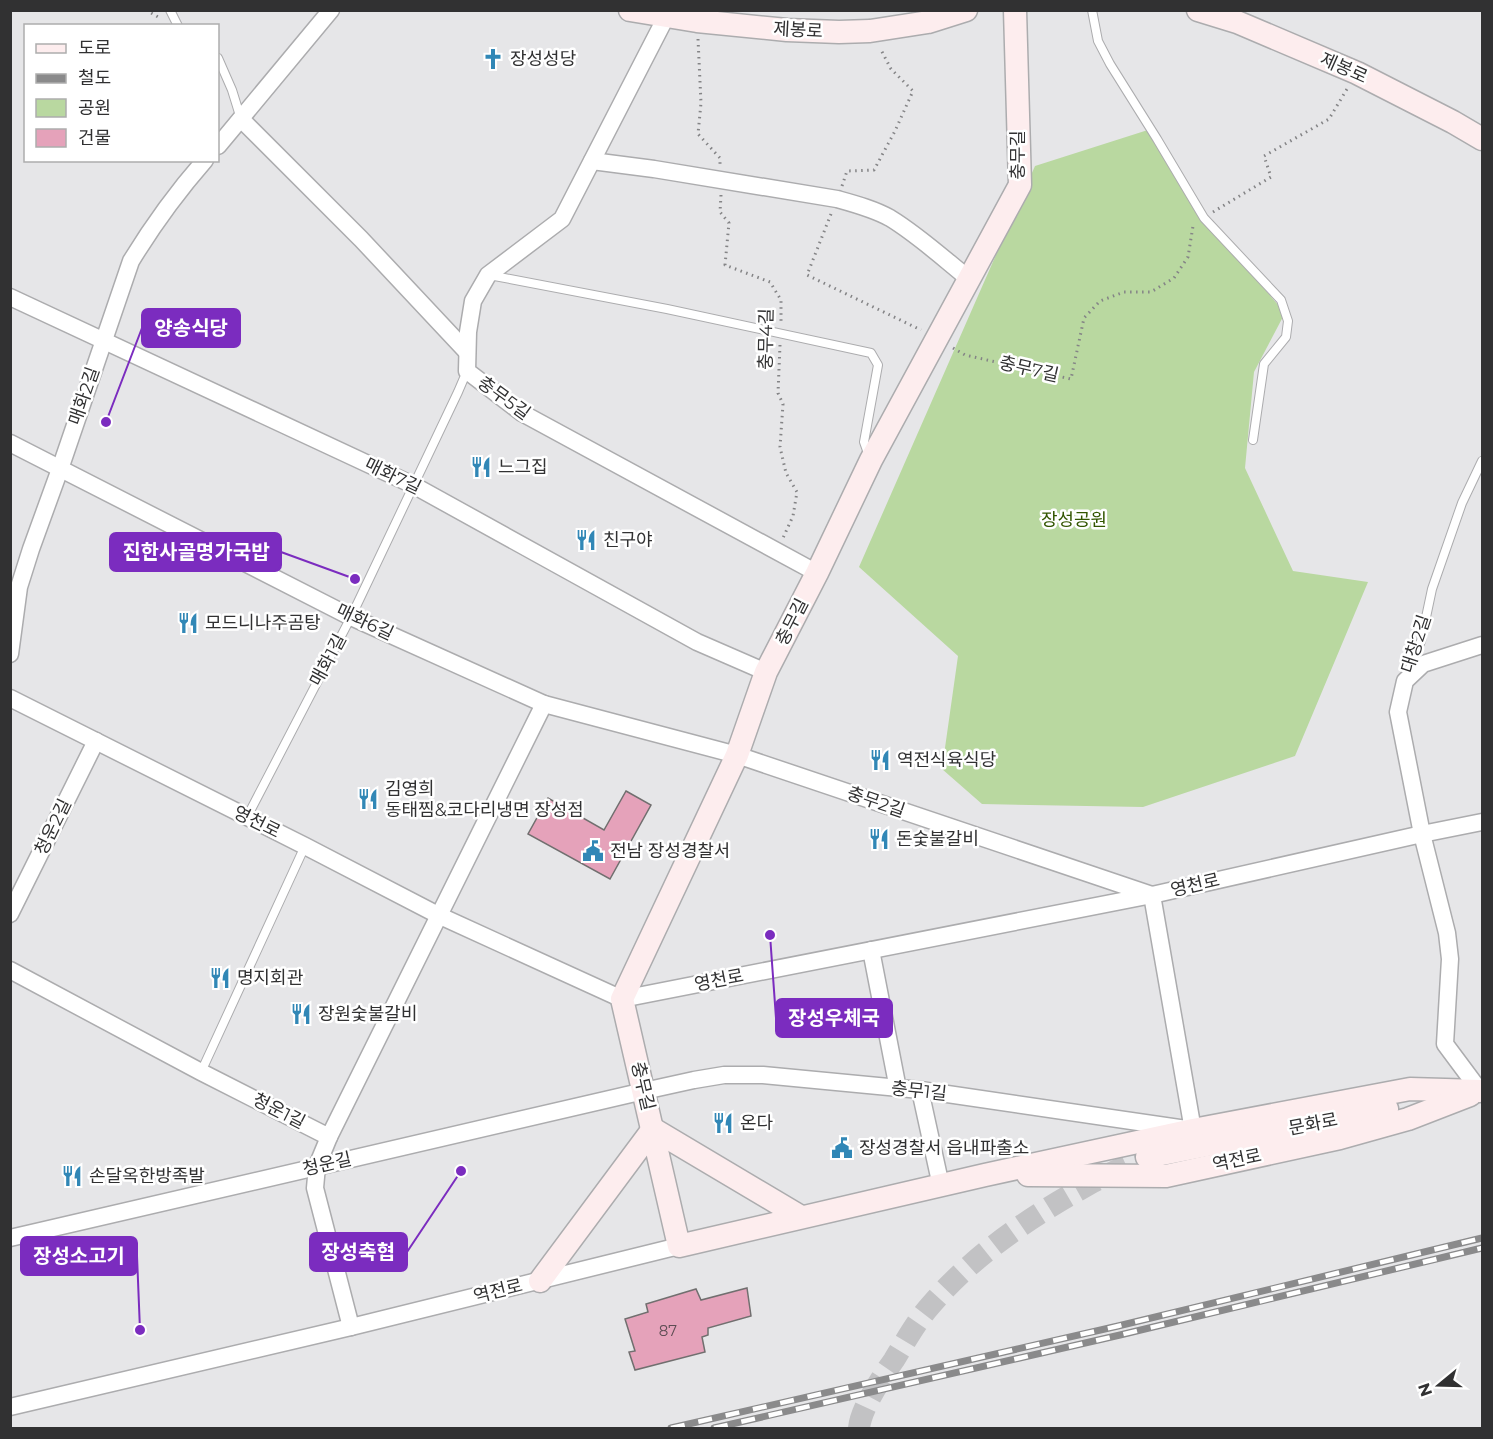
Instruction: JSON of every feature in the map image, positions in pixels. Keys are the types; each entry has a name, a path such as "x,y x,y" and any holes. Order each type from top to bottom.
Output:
{"street":[{"path":"219,145 331,10"},
{"name":"제봉로","path":"630,10 697,21 787,30 839,32 870,31 928,22 966,10"},
{"name":"충무길","path":"679,1246 622,999 737,755 766,672 871,460 1020,185 1015,10"},
{"name":"제봉로","path":"1198,10 1237,22 1357,73 1482,139"},
{"name":"충무5길","path":"666,17 562,219 488,275 473,301 468,332 466,371 522,414 817,573"},
{"path":"241,119 360,239 467,352"},
{"path":"592,161 837,199 861,206 889,218 927,244 969,279"},
{"name":"매화2길","path":"10,654 19,587 131,261 147,233 203,162"},
{"name":"매화7길","path":"10,297 413,485 697,642 766,672"},
{"name":"매화6길","path":"10,443 351,617 544,704 737,755"},
{"path":"1405,681 1423,664 1482,645"},
{"name":"대창2길","path":"1405,681 1398,711 1422,834 1447,933 1450,959 1445,1044 1481,1091"},
{"name":"영천로","path":"10,698 438,915 622,999 1152,895 1482,822"},
{"path":"351,1327 315,1188 317,1166 328,1137 544,704"},
{"name":"청운2길","path":"10,914 96,741"},
{"name":"충무2길","path":"737,755 1152,895"},
{"path":"1152,895 1193,1130"},
{"path":"871,950 898,1089"},
{"name":"청운1길","path":"10,970 328,1137"},
{"name":"충무1길","path":"644,1091 724,1075 755,1075 920,1090 1193,1130"},
{"name":"역전로","path":"10,1407 351,1327 801,1217 1193,1130 1410,1089 1481,1091"},
{"path":"920,1090 941,1186"},
{"name":"청운길","path":"10,1238 644,1091"},
{"name":"역전로","path":"985,1175 1166,1176 1374,1129 1408,1119 1481,1091"},
{"name":"문화로","path":"1147,1157 1481,1091"},
{"path":"540,1281 653,1129 801,1217"}],"lane":[{"path":"170,10 177,24"},
{"path":"1092,10 1098,41 1110,64 1204,218 1281,300 1288,321 1286,337 1264,363 1252,440"},
{"path":"219,60 241,119"},
{"path":"488,275 667,309 871,353 878,365 864,442 871,460"},
{"name":"매화1길","path":"247,817 351,617 466,371"},
{"name":"대창2길","path":"1405,681 1421,641 1432,589 1462,503 1482,461"},
{"path":"201,1072 305,846"}],"path":[{"name":"충무4길","path":"697,21 701,102 698,134 720,158 720,212 729,223 725,266 770,282 781,300 778,393 783,404 780,447 786,472 797,492 793,516 777,550"},
{"name":"충무7길","path":"937,338 965,355 1071,379 1084,318 1100,301 1124,292 1151,292 1174,278 1188,257 1193,226 1271,177 1264,156 1329,119 1357,73"}],"green space":[{"name":"장성공원","path":"1151,129 1204,218 1285,313 1254,372 1245,468 1293,571 1368,582 1295,756 1143,807 982,804 942,769 958,656 859,567 1035,166"}],"building":[{"name":"전남 장성경찰서","path":"626,791 651,805 610,879 528,834 548,798 604,830"},
{"path":"747,1288 751,1316 708,1328 708,1335 702,1337 705,1352 635,1370 629,1352 635,1351 625,1319 648,1312 646,1304 696,1289 701,1300"}],"tunnel":[{"path":"859,1428 873,1393 915,1325 947,1287 966,1269 1006,1237 1048,1208 1093,1182 1147,1157"}],"railway":[{"path":"671,1428 1118,1326 1482,1238"},
{"path":"714,1428 1120,1335 1482,1248"}],"place":[{"name":"장성성당","path":"493,59"},
{"name":"양송식당","path":"106,422"},
{"name":"느그집","path":"481,467"},
{"name":"친구야","path":"586,540"},
{"name":"진한사골명가국밥","path":"355,579"},
{"name":"모드니나주곰탕","path":"188,623"},
{"name":"역전식육식당","path":"880,760"},
{"name":"김영희 동태찜&코다리냉면 장성점","path":"368,799"},
{"name":"돈숯불갈비","path":"879,839"},
{"name":"전남 장성경찰서","path":"593,851"},
{"name":"장성우체국","path":"770,935"},
{"name":"명지회관","path":"220,978"},
{"name":"장원숯불갈비","path":"301,1014"},
{"name":"온다","path":"723,1123"},
{"name":"장성경찰서 읍내파출소","path":"842,1148"},
{"name":"장성축협","path":"461,1171"},
{"name":"손달옥한방족발","path":"72,1176"},
{"name":"장성소고기","path":"140,1330"}]}
